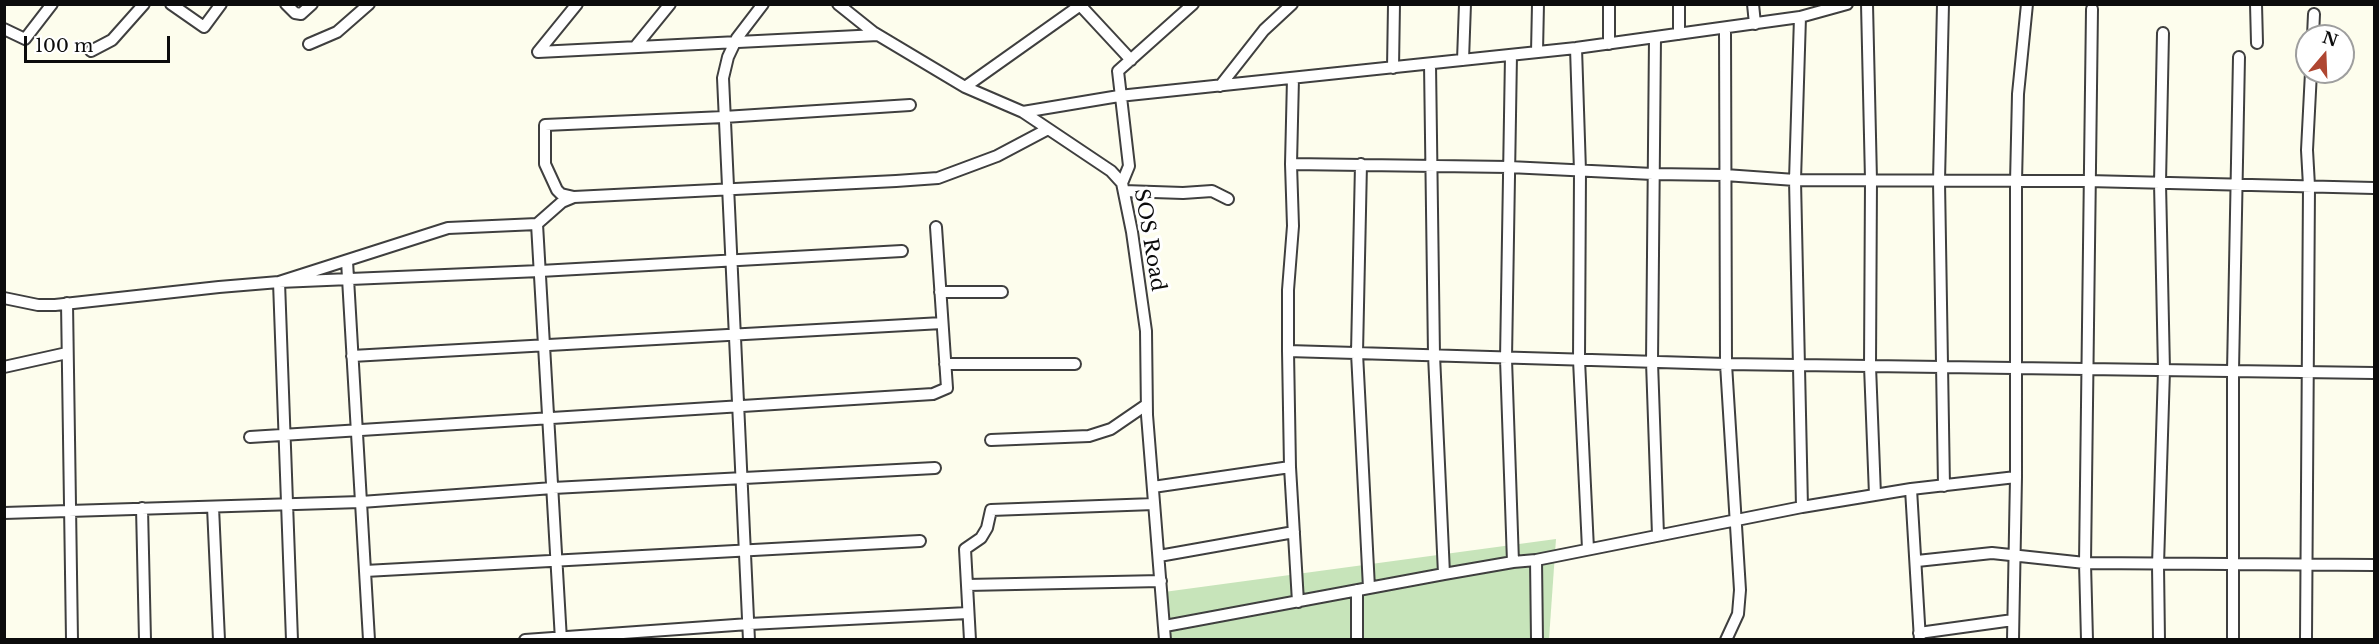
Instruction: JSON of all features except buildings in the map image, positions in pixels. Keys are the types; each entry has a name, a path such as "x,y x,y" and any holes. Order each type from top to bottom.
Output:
{"street":[{"path":"4,29 25,39 52,4"},
{"path":"91,51 112,40 144,4"},
{"path":"171,4 204,27 221,4"},
{"path":"286,4 295,13 301,14 312,4"},
{"path":"309,44 337,32 369,4"},
{"path":"577,4 538,52 878,35"},
{"path":"635,47 670,4"},
{"path":"749,639 723,78 728,57 735,42 764,4"},
{"name":"SOS Road","path":"838,4 878,35 965,87 1023,112 1111,171 1123,187 1146,331 1146,405 1166,639"},
{"path":"1193,4 1118,71 1119,96 1129,166 1123,187 1183,193 1212,191 1228,199"},
{"path":"1220,86 1264,30 1292,4"},
{"path":"1393,68 1394,4"},
{"path":"1463,60 1465,4"},
{"path":"1537,52 1538,4"},
{"path":"1608,44 1609,4"},
{"path":"1679,34 1680,4"},
{"path":"1753,4 1755,24"},
{"path":"1023,112 1119,96 1655,38 1800,17 1823,8 1847,4"},
{"path":"1867,4 1871,180 1870,366 1875,495"},
{"path":"1943,4 1939,181 1944,486"},
{"path":"2013,639 2016,477 2016,182 2018,94 2027,4"},
{"path":"2256,4 2257,43"},
{"path":"965,87 1081,5 1131,60"},
{"path":"2087,639 2085,564 2088,181 2092,9"},
{"path":"2314,14 2314,24"},
{"path":"1800,17 1795,180 1802,507"},
{"path":"1725,28 1726,364 1740,590 1737,614 1726,639"},
{"path":"2159,639 2158,565 2164,370 2160,183 2163,33"},
{"path":"1655,38 1652,362 1658,535"},
{"path":"1576,48 1580,171 1579,360 1588,549"},
{"path":"1511,55 1506,359 1513,562"},
{"path":"2233,639 2233,371 2239,57"},
{"path":"1430,64 1434,355 1444,574"},
{"path":"1293,78 1291,164 1293,226 1288,290 1288,351 1290,467 1298,602"},
{"path":"2306,639 2309,186 2307,150 2310,84"},
{"path":"910,105 724,117 545,125 545,164 551,181 561,194 574,197 938,178 997,156 1048,129"},
{"path":"1291,164 1509,167 1725,175 1795,180 2088,181 2374,188"},
{"path":"1357,639 1363,589 1357,353 1361,164"},
{"path":"279,282 448,228 537,224 562,202 574,197"},
{"path":"537,224 561,638"},
{"path":"250,437 933,394 947,388 936,227"},
{"path":"4,298 38,305 279,282 348,281 902,251"},
{"path":"347,261 369,639"},
{"path":"279,282 292,639"},
{"path":"940,292 1002,292"},
{"path":"67,303 72,639"},
{"path":"352,356 942,323"},
{"path":"1288,351 1726,364 2374,373"},
{"path":"4,367 67,353"},
{"path":"945,364 1075,364"},
{"path":"991,440 1089,436 1111,429 1146,405"},
{"path":"1153,487 1290,467"},
{"path":"4,513 361,502 553,488 935,468"},
{"path":"1165,626 1444,574 1536,560 1802,507 1911,489 2016,477"},
{"path":"1911,489 1917,561 1919,636 2013,620"},
{"path":"970,639 965,549 981,538 987,528 991,510 1154,504"},
{"path":"213,507 219,639"},
{"path":"142,508 146,639"},
{"path":"1159,556 1294,532"},
{"path":"365,570 920,541"},
{"path":"1917,561 1992,553 2085,564 2374,565"},
{"path":"1536,560 1537,639"},
{"path":"967,585 1161,581"},
{"path":"525,639 748,624 968,613"}],"green space":[{"path":"1556,539 1549,639 1165,639 1164,592"}]}
